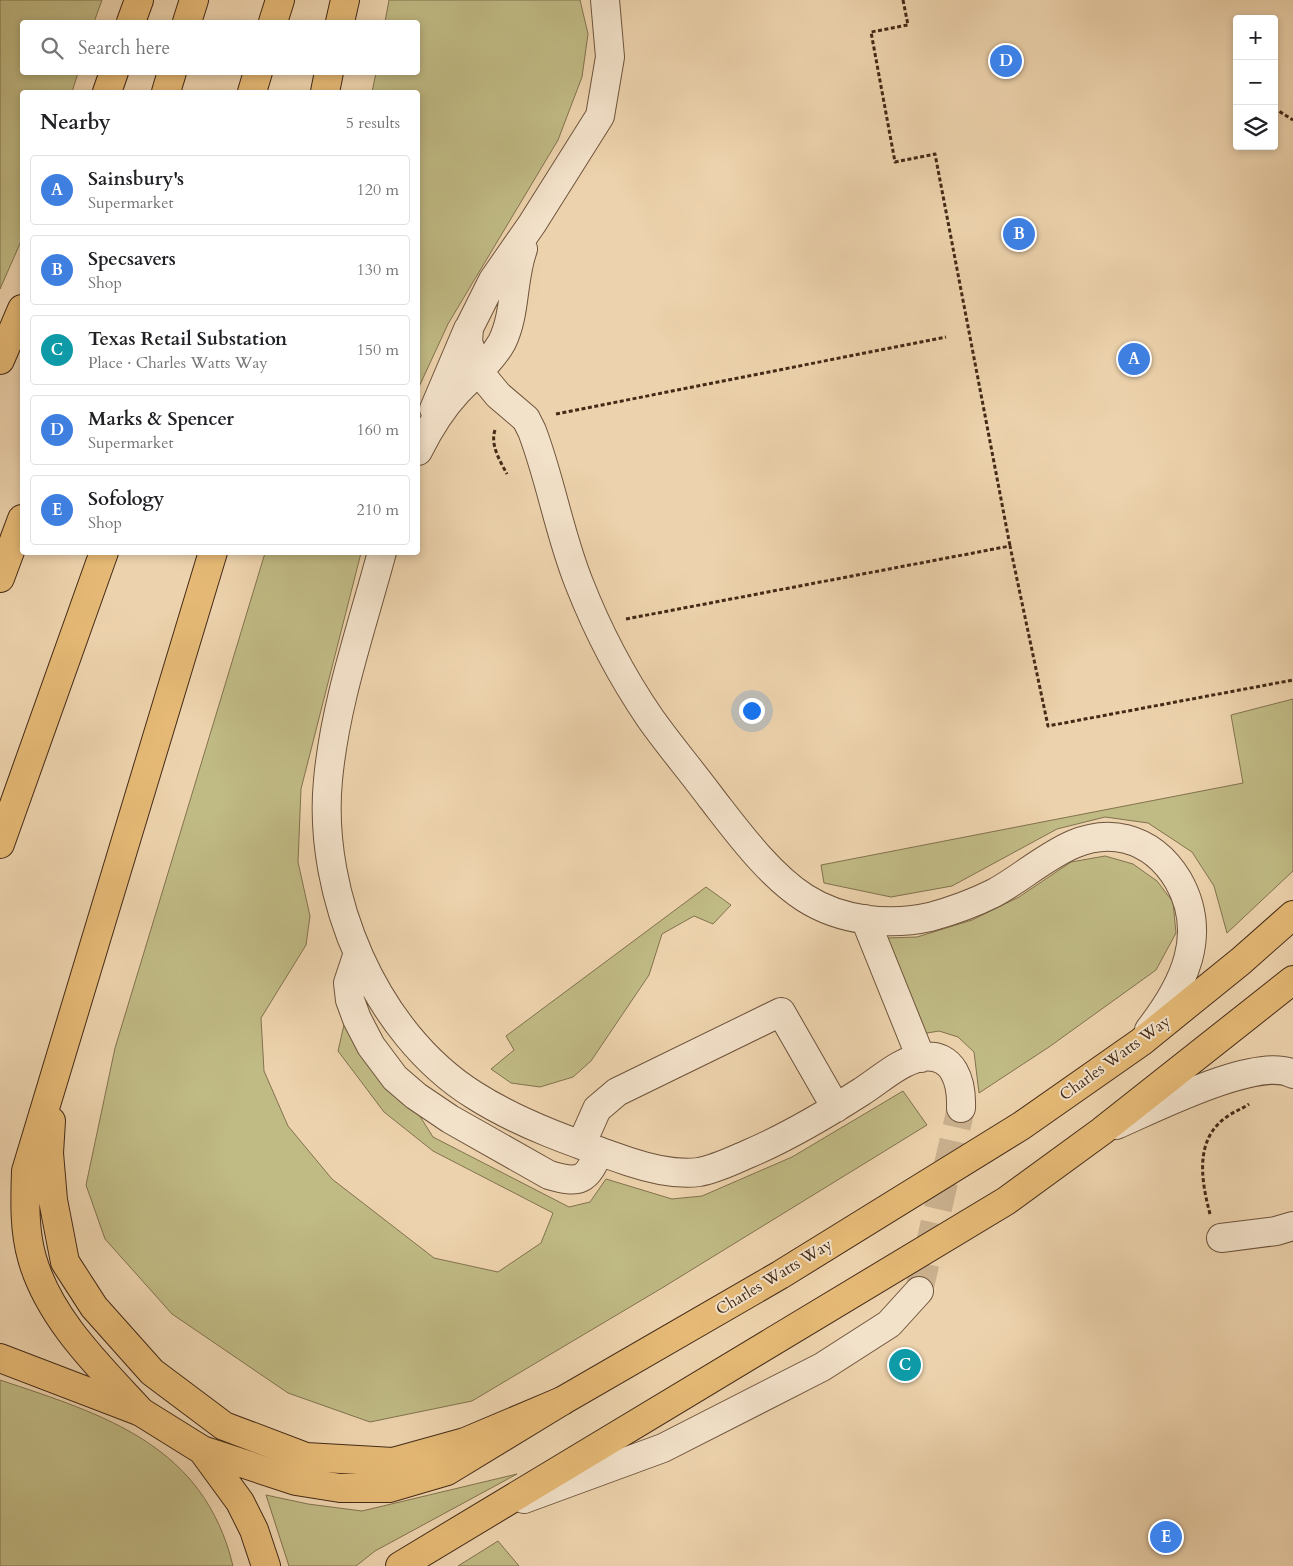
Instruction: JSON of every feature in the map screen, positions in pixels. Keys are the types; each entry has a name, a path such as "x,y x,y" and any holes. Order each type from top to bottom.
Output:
{"main road":[{"path":"132,20 139,0"},
{"path":"188,20 194,0"},
{"path":"274,20 280,0"},
{"path":"340,20 344,0"},
{"path":"109,90 113,75"},
{"path":"167,90 171,75"},
{"path":"253,90 257,75"},
{"path":"325,90 328,75"},
{"path":"0,360 20,314"},
{"path":"0,578 20,524"},
{"path":"0,844 103,555"},
{"path":"141,1412 100,1367 48,1298 32,1259 25,1220 26,1171 212,555"},
{"name":"Charles Watts Way","path":"202,1450 296,1481 340,1488 389,1488 447,1471 562,1400 780,1275 1021,1126 1141,1042 1241,961 1293,915"},
{"path":"400,1566 1006,1201 1102,1131 1293,980"},
{"path":"52,1085 49,1154 53,1200 65,1262 94,1307 152,1372 224,1426 306,1457 393,1462 464,1442 562,1400"},
{"path":"0,1358 141,1412 202,1450 240,1502 254,1530 266,1566"}],"lane":[{"path":"420,445 469,328 493,280 532,224 600,116 610,57 604,0"},
{"path":"420,446 432,423 443,408 479,372 502,341 508,324 515,276 532,224"},
{"path":"469,328 468,342 471,356 479,372 498,395 526,420 537,443 568,555 600,629 635,696 750,846 782,879 804,897 833,912 865,920 900,921 928,917 955,909 995,892 1070,846 1094,838 1112,837 1146,847 1159,856 1172,870 1180,884 1192,918 1193,941 1179,984 1167,1008 1141,1042"},
{"path":"381,555 340,706 328,782 327,824 338,897 358,953 381,998 420,1050 446,1074 472,1094 504,1113 590,1148 661,1170 699,1172 720,1166 778,1141 836,1108 900,1066 920,1058 936,1057 949,1064 958,1077 962,1091 961,1108"},
{"path":"865,920 920,1058"},
{"path":"358,953 348,983 350,1000 357,1019 381,1061 416,1096 450,1119 549,1175 564,1179 578,1179 591,1171 590,1148 597,1109 617,1092 781,1012 836,1108"},
{"path":"1102,1131 1233,1076 1284,1069 1293,1074"},
{"path":"1216,1230 1276,1231 1293,1226"},
{"path":"490,1512 663,1448 822,1367 889,1324 919,1290"}],"path":[{"path":"903,0 908,25 871,32 895,162 935,154 1010,546 1048,726 1293,680"},
{"path":"1278,111 1293,120"},
{"path":"507,474 496,453 493,436 497,424 526,420 946,337"},
{"path":"600,629 622,620 1010,546"},
{"path":"1216,1230 1204,1192 1202,1168 1204,1149 1212,1132 1227,1116 1252,1102"}],"shaded area":[{"path":"0,0 102,0 95,20 20,20 20,75 77,75 73,90 20,90 20,244 0,289"},
{"path":"389,0 580,0 588,34 582,77 558,140 448,324 420,385 420,90 372,90 376,75 420,75 420,20 385,20"},
{"path":"264,555 360,555 301,789 298,862 310,916 306,945 261,1018 264,1071 288,1126 332,1179 434,1258 498,1272 541,1243 553,1213 433,1151 384,1112 338,1051 346,1016 416,1110 433,1137 569,1207 590,1202 606,1179 672,1199 702,1196 792,1157 903,1091 927,1125 662,1288 472,1401 370,1422 288,1393 172,1314 105,1239 86,1185 115,1048"},
{"path":"1293,699 1293,871 1227,933 1214,886 1192,852 1148,823 1105,817 1057,829 952,886 891,897 824,883 821,865 1243,783 1231,715"},
{"path":"1105,856 1133,864 1157,881 1173,902 1176,933 1156,970 1049,1047 979,1093 974,1052 958,1037 939,1031 921,1034 887,938 917,937 972,920 1019,897 1071,862"},
{"path":"706,887 731,905 713,924 694,916 662,934 649,975 591,1061 573,1077 540,1087 511,1083 491,1069 514,1050 506,1036"},
{"path":"0,1380 77,1407 112,1422 145,1441 174,1463 199,1491 219,1525 233,1566 0,1566"},
{"path":"517,1474 375,1551 356,1566 289,1566 266,1495 308,1504 362,1511"},
{"path":"498,1541 519,1566 458,1566"}],"tunnel":[{"path":"919,1291 961,1108"}],"place":[{"name":"Marks & Spencer","path":"1006,61"},
{"name":"Specsavers","path":"1019,234"},
{"name":"Sainsbury's","path":"1134,359"},
{"name":"Texas Retail Substation","path":"905,1365"},
{"name":"Sofology","path":"1166,1537"}]}
